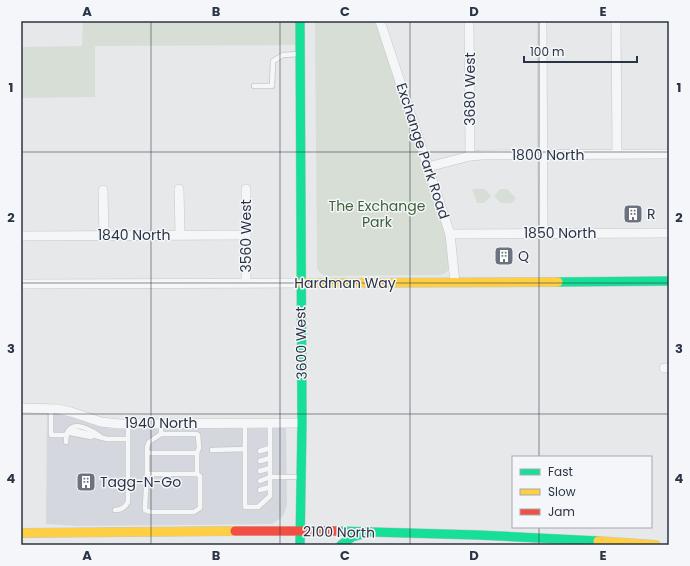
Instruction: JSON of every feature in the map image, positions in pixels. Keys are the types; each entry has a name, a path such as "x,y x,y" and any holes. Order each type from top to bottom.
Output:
{"main road":[{"name":"3600 West","path":"300,21 302,423 300,545"},
{"name":"Hardman Way","path":"301,283 669,281"},
{"name":"2100 North","path":"21,533 300,531 507,536 656,545"},
{"path":"244,532 265,541"},
{"path":"341,545 352,538 366,533"}],"street":[{"name":"Exchange Park Road","path":"380,21 450,234 455,283"},
{"name":"3680 West","path":"469,21 470,156"},
{"path":"542,21 543,234"},
{"path":"616,21 617,154"},
{"name":"1800 North","path":"428,167 470,156 669,154"},
{"path":"179,189 180,235"},
{"name":"3560 West","path":"246,189 246,283"},
{"path":"103,190 104,236"},
{"name":"1850 North","path":"450,234 669,233"},
{"name":"1840 North","path":"21,236 246,235"},
{"name":"Hardman Way","path":"21,284 301,283"},
{"name":"1940 North","path":"21,408 51,408 64,410 101,422 110,423 302,423"}],"lane":[{"path":"254,86 272,86 273,61 283,55 300,54"},
{"path":"51,408 51,435 71,433 88,437 128,439"},
{"path":"115,510 122,509 128,502 128,423"},
{"path":"161,423 161,434"},
{"path":"245,423 245,507 258,507 270,496 270,423"},
{"path":"66,442 66,434 70,428 75,426 90,430 103,438"},
{"path":"161,434 198,435 199,448 197,453 197,474 200,476 200,508 194,512 151,512 145,510 147,474 146,447 149,442 161,434"},
{"path":"260,451 270,448"},
{"path":"212,450 245,449"},
{"path":"147,453 197,453"},
{"path":"245,456 251,454"},
{"path":"260,461 270,458"},
{"path":"245,465 251,463"},
{"path":"260,471 270,468"},
{"path":"147,474 197,474"},
{"path":"245,475 251,474"},
{"path":"260,480 270,478 301,477"},
{"path":"245,485 251,483"},
{"path":"260,490 270,487"},
{"path":"245,495 251,493"}],"shaded area":[{"path":"47,413 59,413 113,429 286,428 287,503 284,514 272,524 77,526 46,524"}],"green space":[{"path":"83,21 296,21 296,45 95,46 95,97 21,98 21,47 82,46"},
{"name":"The Exchange Park","path":"315,21 377,21 445,225 450,266 448,271 444,274 325,276 320,273 317,268"},
{"path":"472,189 485,189 491,196 484,203 477,203"},
{"path":"500,189 507,189 516,198 512,203 501,203 494,196"}],"traffic: fast":[{"path":"300,21 302,423 300,545"},
{"path":"558,282 669,281"},
{"path":"336,531 478,535 598,541"},
{"path":"341,545 352,537 363,534"}],"traffic: slow":[{"path":"301,283 558,282"},
{"path":"21,533 235,531"},
{"path":"598,541 656,545"}],"traffic: jam":[{"path":"235,531 336,531"}],"place":[{"name":"R","path":"633,214"},
{"name":"Q","path":"504,256"},
{"name":"Tagg-N-Go","path":"86,482"}]}
